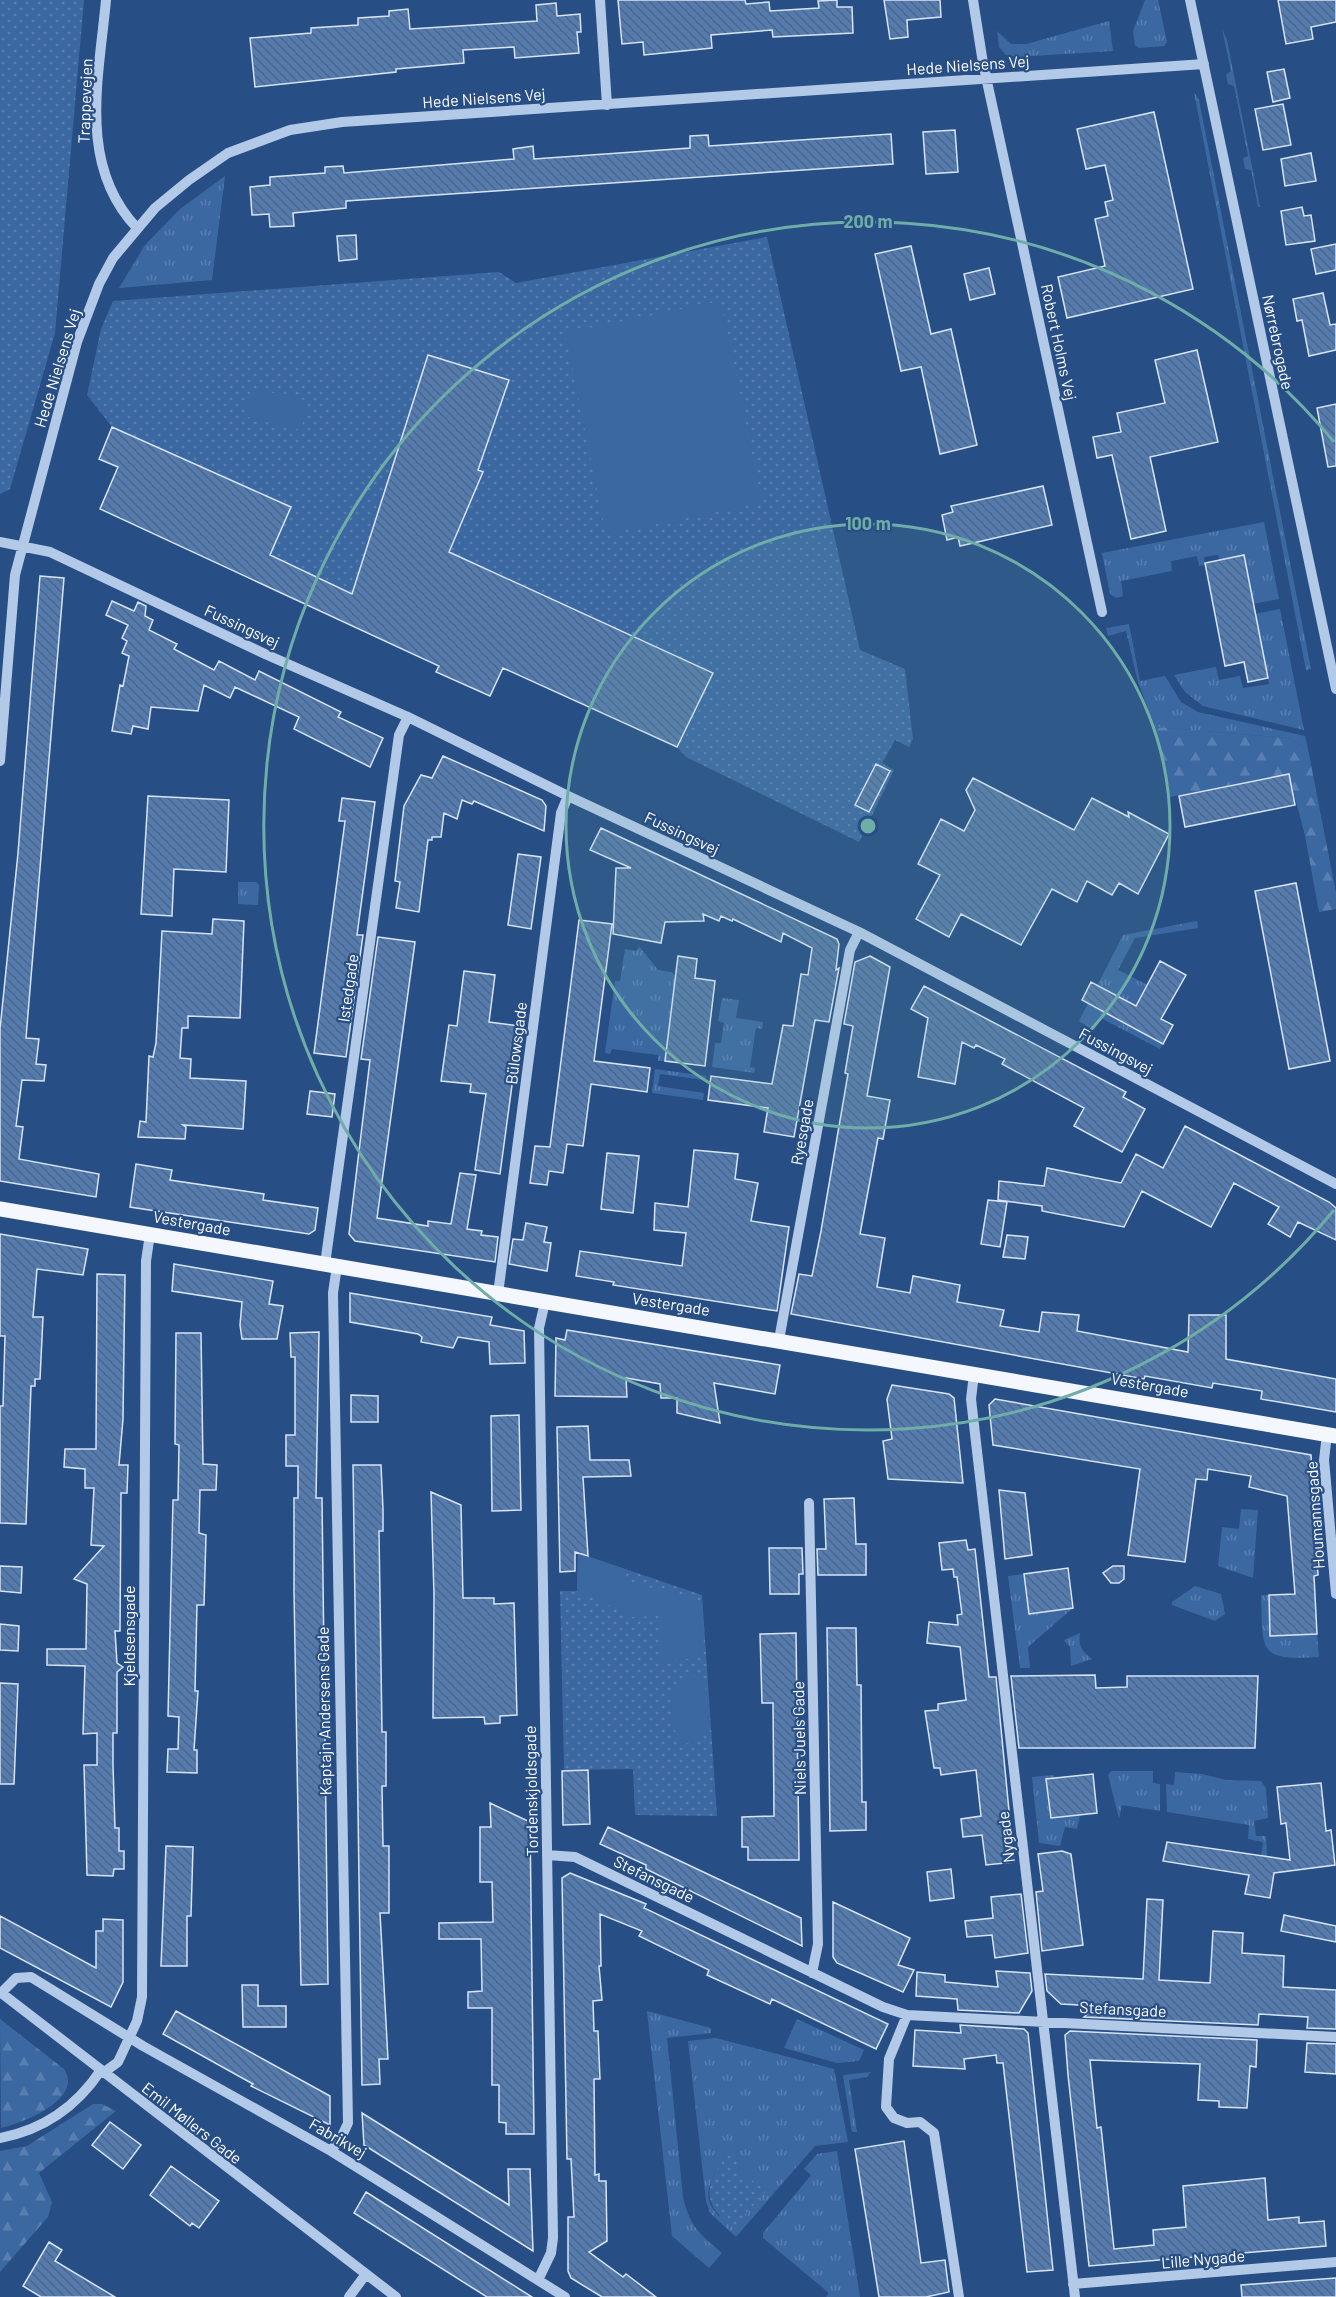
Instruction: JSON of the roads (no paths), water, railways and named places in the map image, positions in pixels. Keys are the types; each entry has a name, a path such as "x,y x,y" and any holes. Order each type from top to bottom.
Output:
{"main road":[{"name":"Vestergade","path":"0,1209 1331,1435"}],"street":[{"name":"Trappevejen","path":"106,0 95,136 102,170 111,191 126,216 137,228"},
{"path":"600,0 607,105"},
{"name":"Robert Holms Vej","path":"974,0 986,79 1102,612"},
{"name":"Nørrebrogade","path":"1190,0 1336,689"},
{"name":"Hede Nielsens Vej","path":"0,761 15,575 77,342 113,258 137,228 189,180 228,153 290,130 342,122 1204,64"},
{"name":"Fussingsvej","path":"0,542 50,552 265,654 408,717 568,796 859,932 1336,1184"},
{"name":"Istedgade","path":"331,1265 399,735 408,717"},
{"name":"Bülowsgade","path":"498,1294 561,813 568,796"},
{"name":"Ryesgade","path":"779,1340 850,950 859,932"},
{"name":"Kjeldsensgade","path":"130,2038 142,1997 146,1273 150,1233"},
{"name":"Kaptajn Andersens Gade","path":"331,1265 348,2123 331,2151"},
{"name":"Tordenskjoldsgade","path":"539,2278 551,2253 553,2238 539,1328 545,1302"},
{"name":"Nygade","path":"974,1374 971,1399 1075,2297"},
{"name":"Houmannsgade","path":"1331,1435 1324,1460 1336,1594"},
{"name":"Niels Juels Gade","path":"809,1503 818,1944 812,1973"},
{"name":"Stefansgade","path":"547,1855 574,1857 883,2007 907,2015 1043,2020 1336,2037"},
{"name":"Emil Møllers Gade","path":"130,2038 31,1977 21,1976 1,1993 396,2297"},
{"path":"907,2015 889,2058 886,2108 894,2118 907,2122 920,2122 933,2133 959,2297"},
{"path":"0,2138 17,2134 52,2118 86,2093 102,2071 118,2062 130,2038"},
{"name":"Fabrikvej","path":"130,2038 331,2151 539,2278 566,2297"},
{"name":"Lille Nygade","path":"1073,2284 1336,2262"},
{"path":"349,2297 366,2274"}]}
